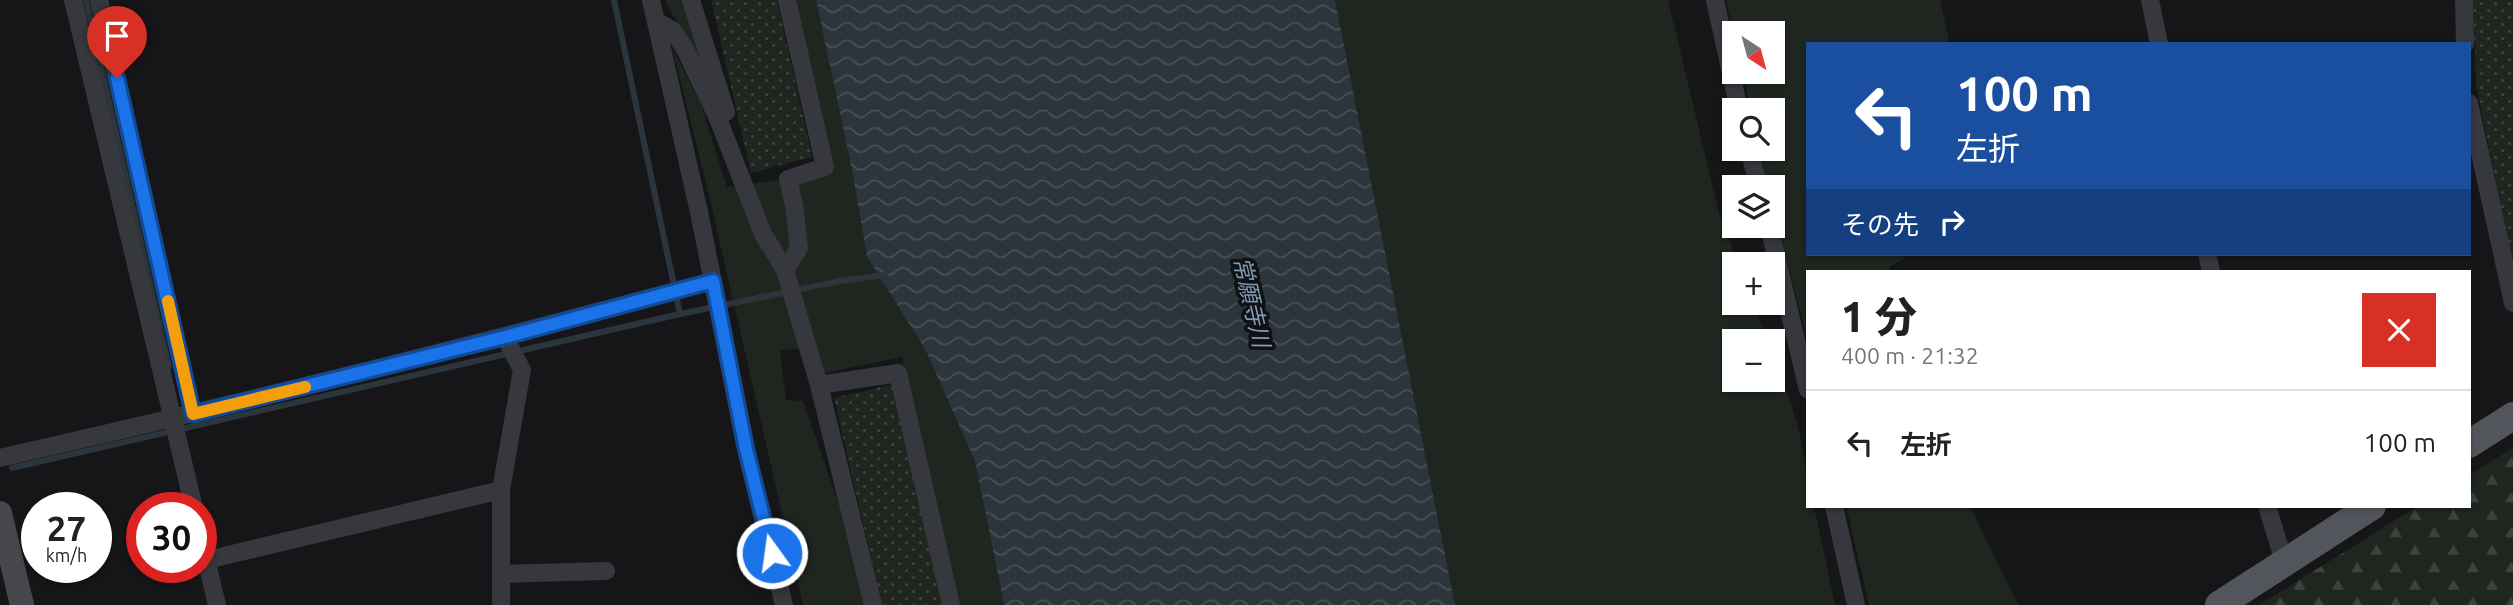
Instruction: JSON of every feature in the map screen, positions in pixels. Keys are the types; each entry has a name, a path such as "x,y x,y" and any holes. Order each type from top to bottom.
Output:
{"main road":[{"path":"2471,443 2513,416"},
{"path":"2218,605 2369,508"}],"street":[{"path":"73,0 190,492"},
{"path":"99,0 193,414"},
{"path":"651,0 713,281 746,449 784,605"},
{"path":"691,0 726,112 717,116"},
{"path":"785,270 799,248 788,179 825,167 787,0"},
{"path":"1715,0 1736,98"},
{"path":"2150,0 2159,42"},
{"path":"2464,0 2465,42"},
{"path":"656,21 672,30 684,47 717,116 764,234 785,270 819,385 873,605"},
{"path":"2471,112 2513,303"},
{"path":"1772,238 1806,382"},
{"path":"0,458 193,414 505,337 713,281"},
{"path":"501,605 501,490 522,370 505,337"},
{"path":"819,385 898,373 951,605"},
{"path":"217,558 501,490"},
{"path":"1834,508 1856,605"},
{"path":"2268,508 2284,562"},
{"path":"0,513 22,605"},
{"path":"503,574 606,571"},
{"path":"212,583 216,605"}],"green space":[{"path":"665,0 686,0 709,83"},
{"path":"711,0 777,0 812,157 751,173"},
{"path":"794,0 816,0 852,170 867,257 925,349 975,461 1004,605 959,605 902,357 825,373 816,346 780,351 786,400 803,401 841,510 865,605 803,605 708,191 672,47 701,104 727,187 831,173"},
{"path":"1335,0 1668,0 1722,221 1722,238 1728,238 1734,252 1722,252 1722,315 1758,315 1763,329 1722,329 1722,392 1785,392 1785,387 1802,446 1806,475 1806,508 1814,508 1835,605 1455,605"},
{"path":"1726,0 1940,0 1949,41 1806,42 1806,256 1903,256 1904,259 1889,267 1890,270 1806,270 1806,335 1781,238 1785,238 1785,175 1765,175 1763,161 1785,161 1785,98 1748,98 1745,84 1785,84 1785,21 1731,21"},
{"path":"2473,0 2513,0 2513,267 2476,84"},
{"path":"894,384 945,605 882,605 834,398"},
{"path":"2513,448 2513,605 2259,605 2415,508 2471,508 2471,474"},
{"path":"1846,508 1971,508 2018,605 1869,605"}],"water":[{"name":"常願寺川","path":"816,0 1335,0 1455,605 1004,605 975,461 925,349 867,257 852,170"}],"waterway":[{"path":"86,0 169,367"},
{"path":"614,0 680,314"},
{"path":"12,468 680,314 840,281 885,275"}],"slow traffic":[{"path":"168,301 193,414 305,387"}],"route":[{"path":"117,78 193,414 505,337 713,281 746,449 772,553"}]}
